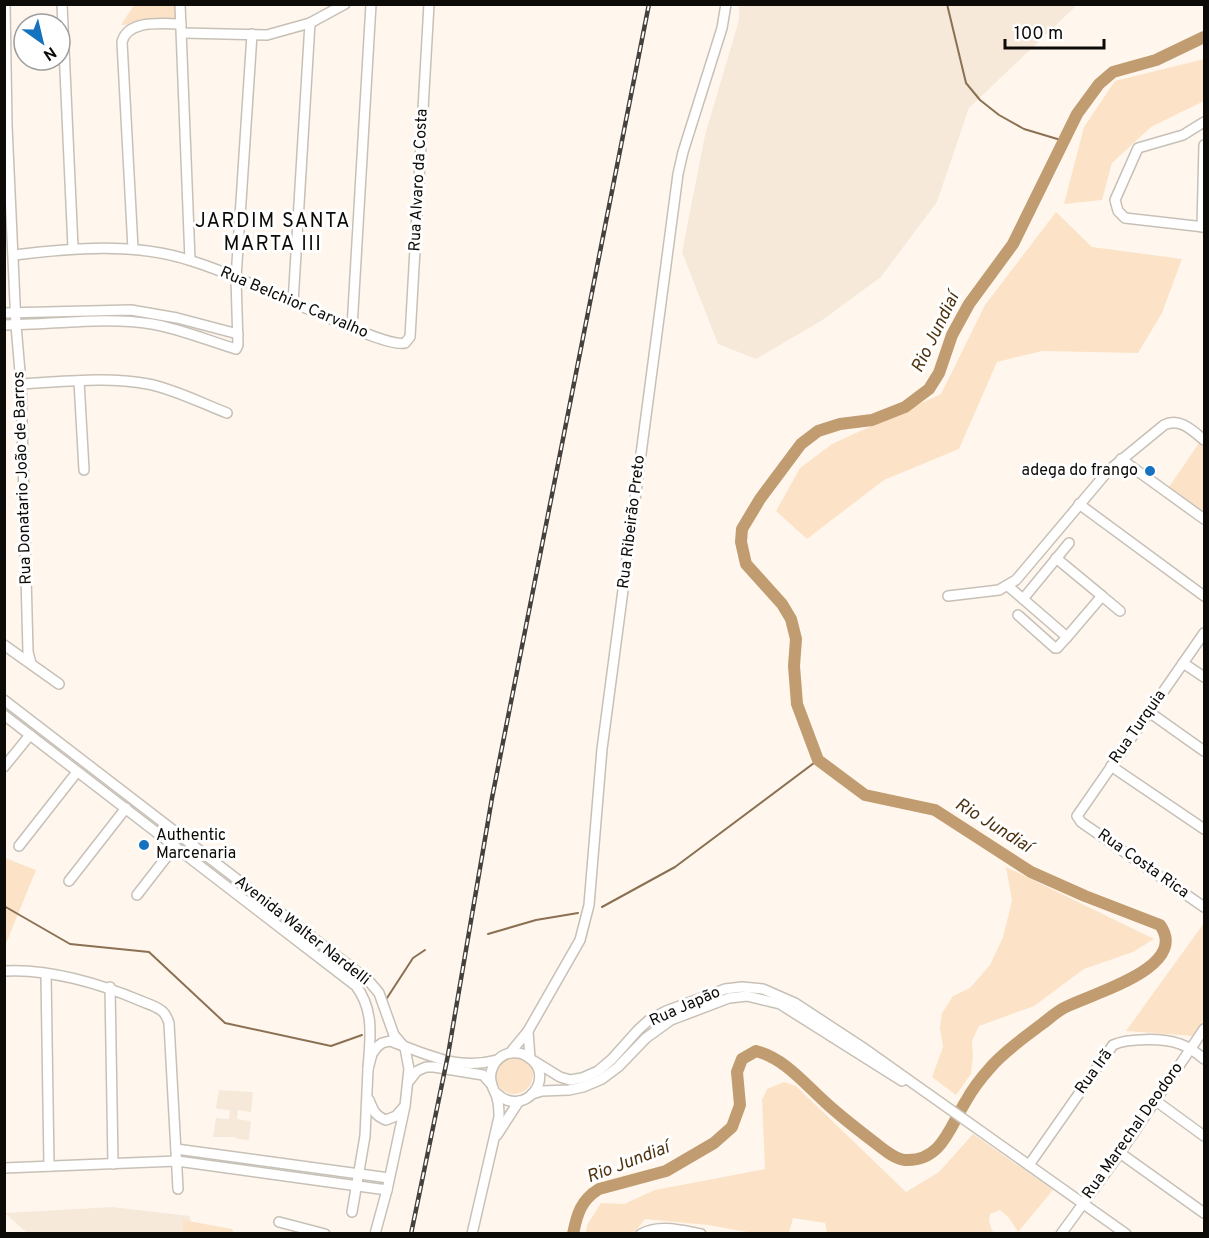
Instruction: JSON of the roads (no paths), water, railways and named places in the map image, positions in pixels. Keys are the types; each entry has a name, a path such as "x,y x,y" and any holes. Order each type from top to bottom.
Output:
{"street":[{"name":"Rua Donatario João de Barros","path":"5,4 6,126 15,313 21,384 28,652 31,663"},
{"path":"62,4 74,248"},
{"path":"180,4 190,260"},
{"path":"133,249 122,42 126,32 143,25 267,34 310,23 345,4"},
{"path":"352,328 371,4"},
{"name":"Rua Alvaro da Costa","path":"395,344 405,343 410,337 429,4"},
{"name":"Rua Ribeirão Preto","path":"497,1060 510,1053 528,1031 580,940 589,905 602,749 678,174 722,28 726,4"},
{"path":"293,303 310,23"},
{"path":"4,325 136,322 175,330 236,349 238,334 236,278 252,34"},
{"path":"1204,122 1183,135 1138,148 1114,200 1118,211 1125,218 1203,227 1204,145"},
{"name":"Rua Belchior Carvalho","path":"14,255 74,248 133,249 190,260 395,344"},
{"path":"4,313 131,310 177,318 238,334"},
{"path":"79,381 84,470"},
{"path":"21,384 79,381 128,381 150,384 227,413"},
{"path":"948,596 999,590 1016,580 1079,504 1121,459 1160,428 1172,422 1184,426 1204,440"},
{"path":"1121,459 1204,519"},
{"path":"1079,504 1204,596"},
{"path":"1023,599 1069,543"},
{"path":"1056,558 1120,611"},
{"path":"1008,586 1067,637"},
{"path":"1017,615 1057,648 1102,596"},
{"name":"Rua Turquia","path":"1082,822 1077,816 1078,812 1204,633"},
{"path":"4,645 59,684"},
{"path":"1183,663 1204,677"},
{"name":"Avenida Walter Nardelli","path":"4,700 368,980 379,993 394,1035 405,1048"},
{"path":"1149,712 1204,751"},
{"name":"Avenida Walter Nardelli","path":"4,715 356,986 367,1004 370,1020 365,1136 352,1212"},
{"path":"4,767 30,735"},
{"path":"1111,765 1204,829"},
{"path":"19,846 77,772"},
{"path":"69,881 126,808"},
{"name":"Rua Costa Rica","path":"1082,822 1204,907"},
{"path":"137,895 175,846"},
{"path":"4,971 46,974 110,987 163,1011 167,1016 178,1189"},
{"path":"46,974 49,1166"},
{"path":"110,987 113,1164"},
{"name":"Rua Japão","path":"532,1060 560,1077 570,1080 582,1078 598,1071 612,1059 649,1020 725,989 742,987 763,989 795,1003 991,1137 1126,1233"},
{"name":"Rua Japão","path":"532,1094 583,1087 602,1079 618,1067 646,1038 671,1020 729,998 747,996 780,1004 930,1099 940,1102"},
{"name":"Rua Marechal Deodoro","path":"1061,1233 1120,1153 1204,1029"},
{"path":"409,1081 417,1071 426,1067 483,1075 493,1088 509,1101 519,1101 532,1094 539,1081 538,1071 532,1060 528,1031"},
{"path":"368,1069 372,1054 382,1043 390,1041 435,1059 471,1064 497,1060"},
{"name":"Rua Irã","path":"1029,1165 1113,1045 1126,1041 1167,1041 1190,1049"},
{"path":"375,1233 405,1106 409,1081 405,1048"},
{"path":"1190,1049 1204,1059"},
{"path":"510,1053 521,1053 532,1060"},
{"path":"472,1233 499,1117 499,1103 490,1074 497,1060"},
{"path":"368,1098 374,1112 386,1119 396,1116 405,1106"},
{"path":"492,1142 519,1101"},
{"path":"1156,1101 1204,1136"},
{"path":"176,1149 389,1178"},
{"path":"1120,1153 1204,1213"},
{"path":"4,1168 177,1161 387,1190"},
{"path":"279,1222 325,1233"},
{"path":"641,1233 652,1228 666,1228 701,1233"}],"waterway":[{"path":"947,4 966,83 980,100 999,115 1024,129 1064,141"},
{"name":"Rio Jundiaí","path":"573,1234 581,1208 593,1193 599,1189 666,1171 714,1143 732,1127 740,1105 737,1072 742,1059 756,1051 785,1065 837,1112 888,1153 905,1160 918,1159 928,1155 943,1141 977,1084 995,1062 1008,1051 1061,1010 1135,976 1151,966 1162,954 1166,940 1160,925 1031,872 935,810 865,795 818,760 797,704 794,666 796,639 791,619 782,604 746,564 741,542 742,529 760,499 801,444 818,431 840,424 872,420 905,407 929,389 939,373 952,335 969,304 1013,244 1077,114 1099,84 1113,72 1156,60 1204,37"},
{"path":"602,907 675,867 818,760"},
{"path":"4,906 70,944 149,952 225,1023 331,1046 362,1035"},
{"path":"488,934 536,920 578,913"},
{"path":"387,998 413,958 425,950"}],"railway":[{"path":"411,1234 448,1055 492,798 649,4"}],"place":[{"name":"adega do frango","path":"1150,471"},
{"name":"Authentic Marcenaria","path":"144,845"}],"district":[{"name":"JARDIM SANTA MARTA III","path":"273,234"}]}
